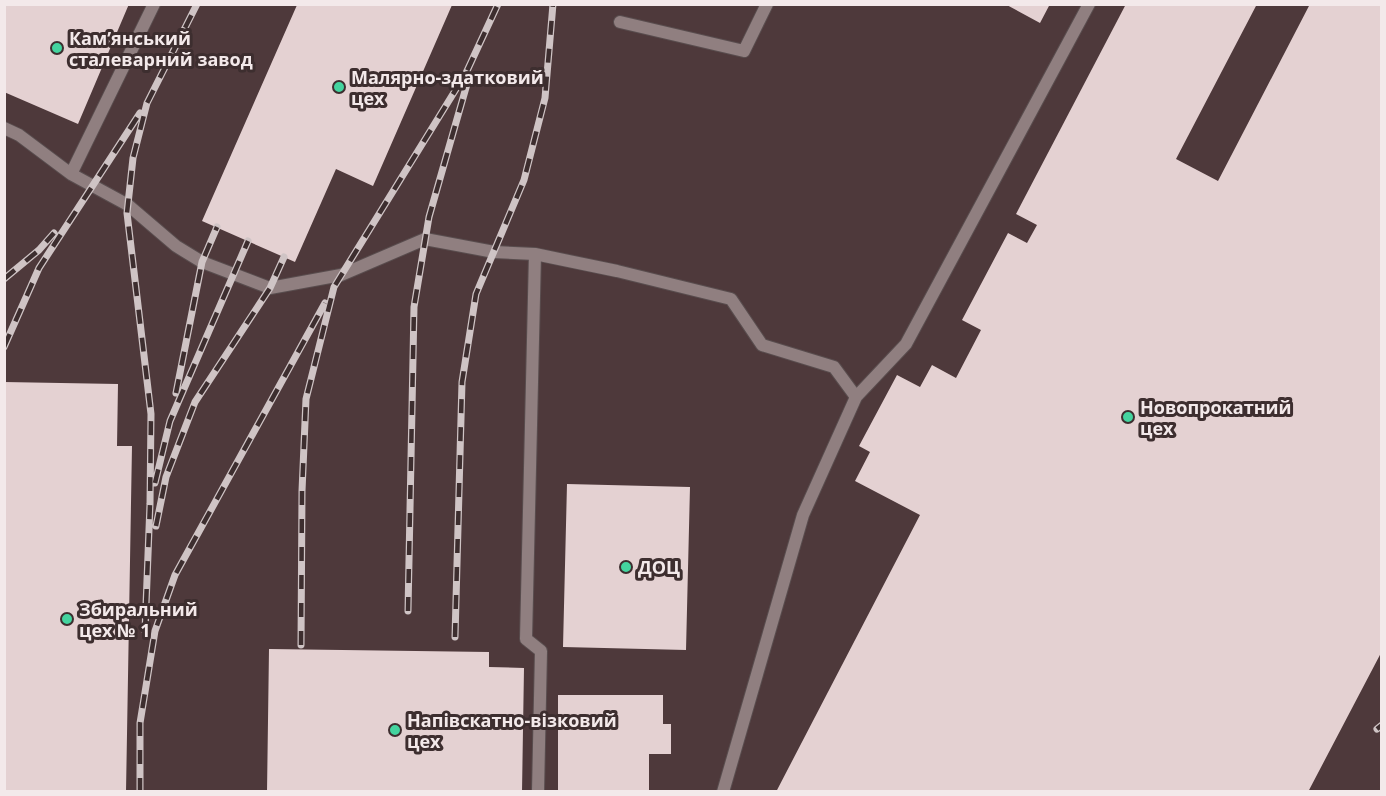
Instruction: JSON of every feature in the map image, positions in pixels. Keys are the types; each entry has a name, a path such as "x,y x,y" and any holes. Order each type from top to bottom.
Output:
{"lane":[{"path":"71,174 154,4"},
{"path":"620,22 744,51 767,4"},
{"path":"723,792 803,515 856,397 906,344 1089,4"},
{"path":"4,128 19,135 71,174 128,205 176,246 202,262 270,288 341,275 425,239 494,252 535,254 731,299 762,345 834,366 856,397"},
{"path":"535,254 526,639 541,651 538,792"}],"shaded area":[{"path":"5,5 1381,5 1381,791 5,792"}],"building":[{"name":"Кам’янський сталеварний завод","path":"4,4 129,4 78,124 4,92"},
{"path":"1005,4 1050,4 1040,23"},
{"name":"Новопрокатний цех","path":"1126,4 1257,4 1176,159 1218,181 1310,4 1382,4 1382,651 1308,792 776,792 920,515 855,481 870,452 859,446 897,375 920,387 932,365 956,378 981,330 962,320 1008,233 1027,243 1037,225 1016,214"},
{"name":"Малярно-здатковий цех","path":"297,5 452,5 373,186 336,169 295,262 202,221"},
{"name":"Збиральний цех № 1","path":"4,382 118,384 117,446 132,446 126,792 4,792"},
{"name":"ДОЦ","path":"567,484 690,487 686,650 563,647"},
{"name":"Напівскатно-візковий цех","path":"269,649 489,652 489,667 524,668 522,792 267,792"},
{"path":"558,695 663,695 663,724 671,724 671,754 649,754 649,792 558,792"}],"railway":[{"path":"145,631 151,414 127,213 133,158 147,103 197,4"},
{"path":"301,645 302,491 306,399 334,287 466,73 498,4"},
{"path":"455,637 462,382 476,294 524,180 545,98 553,4"},
{"path":"408,611 414,307 429,217 469,77"},
{"path":"4,347 39,268 140,113"},
{"path":"176,393 202,262 217,227"},
{"path":"4,279 39,250 54,233"},
{"path":"155,483 170,421 248,241"},
{"path":"156,526 166,477 195,402 270,288 284,257"},
{"path":"140,792 140,723 155,631 175,575 325,303"},
{"path":"1377,729 1382,725"}],"place":[{"name":"Кам’янський сталеварний завод","path":"57,48"},
{"name":"Малярно-здатковий цех","path":"339,87"},
{"name":"Новопрокатний цех","path":"1128,417"},
{"name":"ДОЦ","path":"626,567"},
{"name":"Збиральний цех № 1","path":"67,619"},
{"name":"Напівскатно-візковий цех","path":"395,730"}]}
